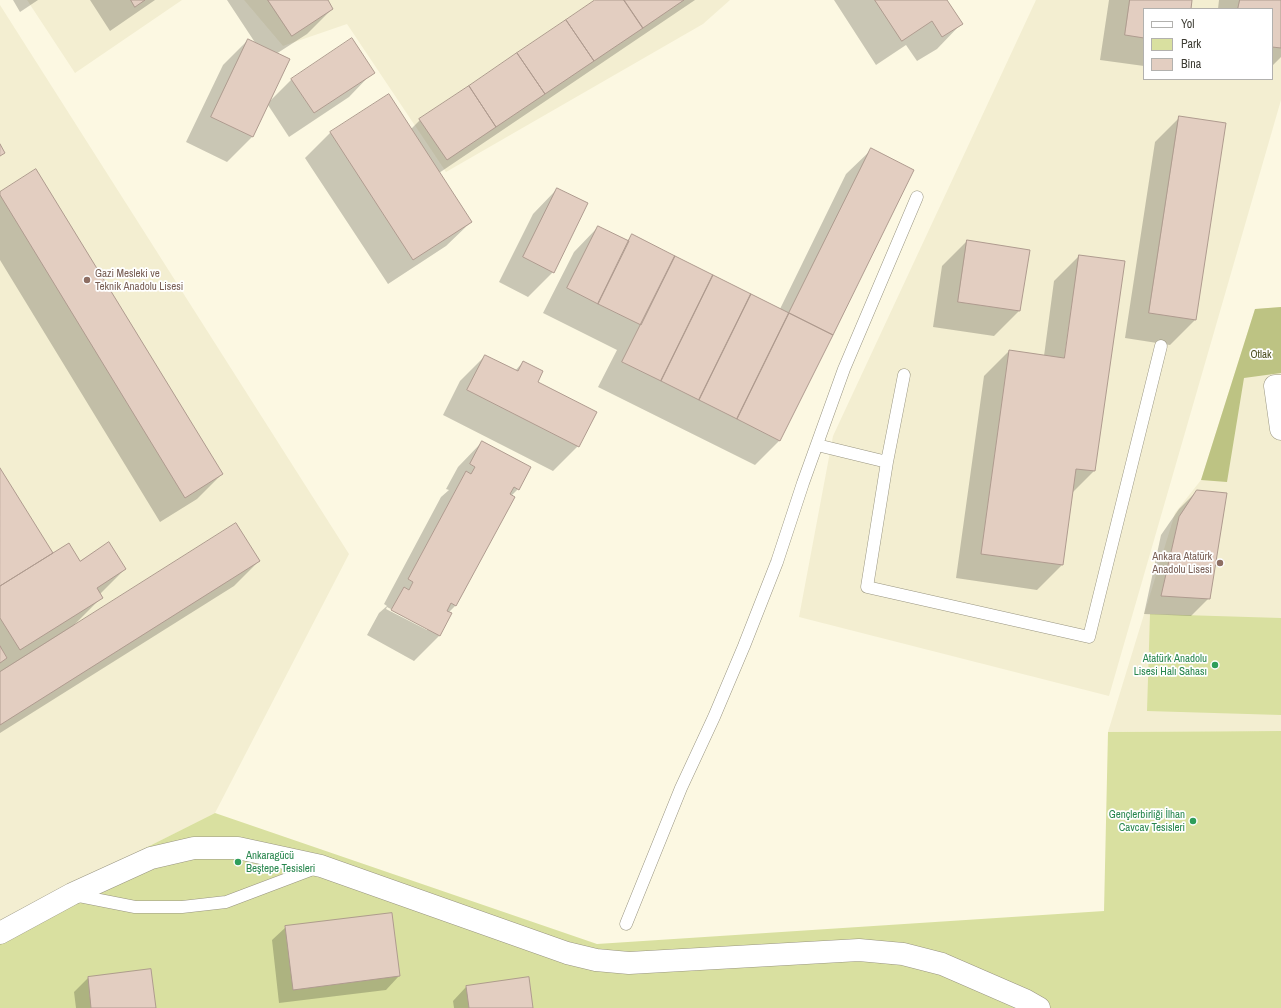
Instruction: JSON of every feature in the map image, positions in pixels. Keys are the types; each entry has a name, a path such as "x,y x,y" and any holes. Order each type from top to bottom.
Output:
{"street":[{"path":"1281,386 1275,386 1281,429"},
{"path":"0,933 72,894 151,858 194,848 238,848 320,866 567,953 596,960 629,963 859,950 903,954 942,964 1025,1000 1039,1008"}],"lane":[{"path":"626,924 681,788 714,717 747,639 777,562 844,369 917,197"},
{"path":"904,375 887,462 867,587 1089,637 1160,346"},
{"path":"817,445 887,462"},
{"path":"72,894 135,907 182,907 226,902 320,866"}],"shaded area":[{"path":"27,0 182,0 75,73"},
{"path":"244,0 730,0 703,24 446,172 347,24 283,46"},
{"path":"1036,0 1281,0 1281,100 1109,696 799,617 833,436"},
{"name":"Gazi Mesleki ve Teknik Anadolu Lisesi","path":"0,5 349,554 215,813 0,921"},
{"name":"Ankara Atatürk Anadolu Lisesi","path":"1281,307 1281,731 1108,732 1175,513 1201,480 1255,309"}],"green space":[{"name":"Otlak","path":"1281,307 1281,373 1244,378 1227,482 1201,480 1255,309"},
{"name":"Atatürk Anadolu Lisesi Halı Sahası","path":"1150,614 1281,618 1281,715 1147,711"},
{"name":"Ankaragücü Beştepe Tesisleri","path":"1281,731 1281,1008 0,1008 0,921 215,813 597,944 1104,911 1108,732"}],"building":[{"path":"131,0 145,0 135,7"},
{"path":"268,0 328,0 333,9 292,36"},
{"path":"595,0 624,0 643,28 594,61 566,20"},
{"path":"624,0 684,0 643,28"},
{"path":"875,0 947,0 963,24 942,37 932,21 902,41"},
{"path":"1130,0 1192,0 1191,8 1143,8 1143,38 1125,35"},
{"path":"1240,0 1281,0 1281,48 1273,47 1273,8 1238,8"},
{"path":"566,20 594,61 545,94 517,53"},
{"path":"352,38 375,73 314,113 291,79"},
{"path":"248,39 290,59 253,137 211,117"},
{"path":"517,53 545,94 496,127 469,86"},
{"path":"469,86 496,127 447,160 419,119"},
{"path":"389,94 472,222 413,260 330,132"},
{"path":"1179,116 1226,123 1196,320 1149,313"},
{"path":"0,144 5,153 0,156"},
{"path":"871,148 914,170 833,335 789,313"},
{"path":"36,169 223,474 185,498 0,195 0,192"},
{"path":"557,188 588,203 554,273 523,257"},
{"path":"598,226 629,241 598,304 567,288"},
{"path":"632,234 675,256 641,325 598,304"},
{"path":"967,240 1030,250 1020,311 958,302"},
{"path":"1079,255 1125,261 1095,471 1076,469 1063,565 981,554 1009,350 1064,358"},
{"path":"675,256 713,275 661,381 622,362"},
{"path":"713,275 751,294 699,400 661,381"},
{"path":"751,294 789,313 737,419 699,400"},
{"path":"789,313 833,335 780,441 737,419"},
{"path":"485,355 518,371 523,361 543,371 538,382 597,412 579,447 467,390"},
{"path":"482,441 531,467 519,490 514,487 510,494 515,497 456,606 451,603 447,611 452,613 440,636 391,610 404,587 409,590 413,582 408,579 466,471 471,474 475,467 470,464"},
{"path":"0,468 53,553 0,586"},
{"path":"1197,490 1227,493 1210,599 1161,596 1179,517"},
{"path":"236,523 260,561 0,725 0,672"},
{"path":"109,542 126,569 97,588 103,598 20,650 0,618 0,586 69,543 80,561"},
{"path":"0,646 7,658 0,663"},
{"path":"392,913 400,976 293,990 285,926"},
{"path":"151,969 156,1008 91,1008 88,977"},
{"path":"529,977 533,1008 469,1008 466,986"}],"place":[{"name":"Gazi Mesleki ve Teknik Anadolu Lisesi","path":"87,280"},
{"name":"Ankara Atatürk Anadolu Lisesi","path":"1220,563"},
{"name":"Atatürk Anadolu Lisesi Halı Sahası","path":"1215,665"},
{"name":"Gençlerbirliği İlhan Cavcav Tesisleri","path":"1193,821"},
{"name":"Ankaragücü Beştepe Tesisleri","path":"238,862"}]}
